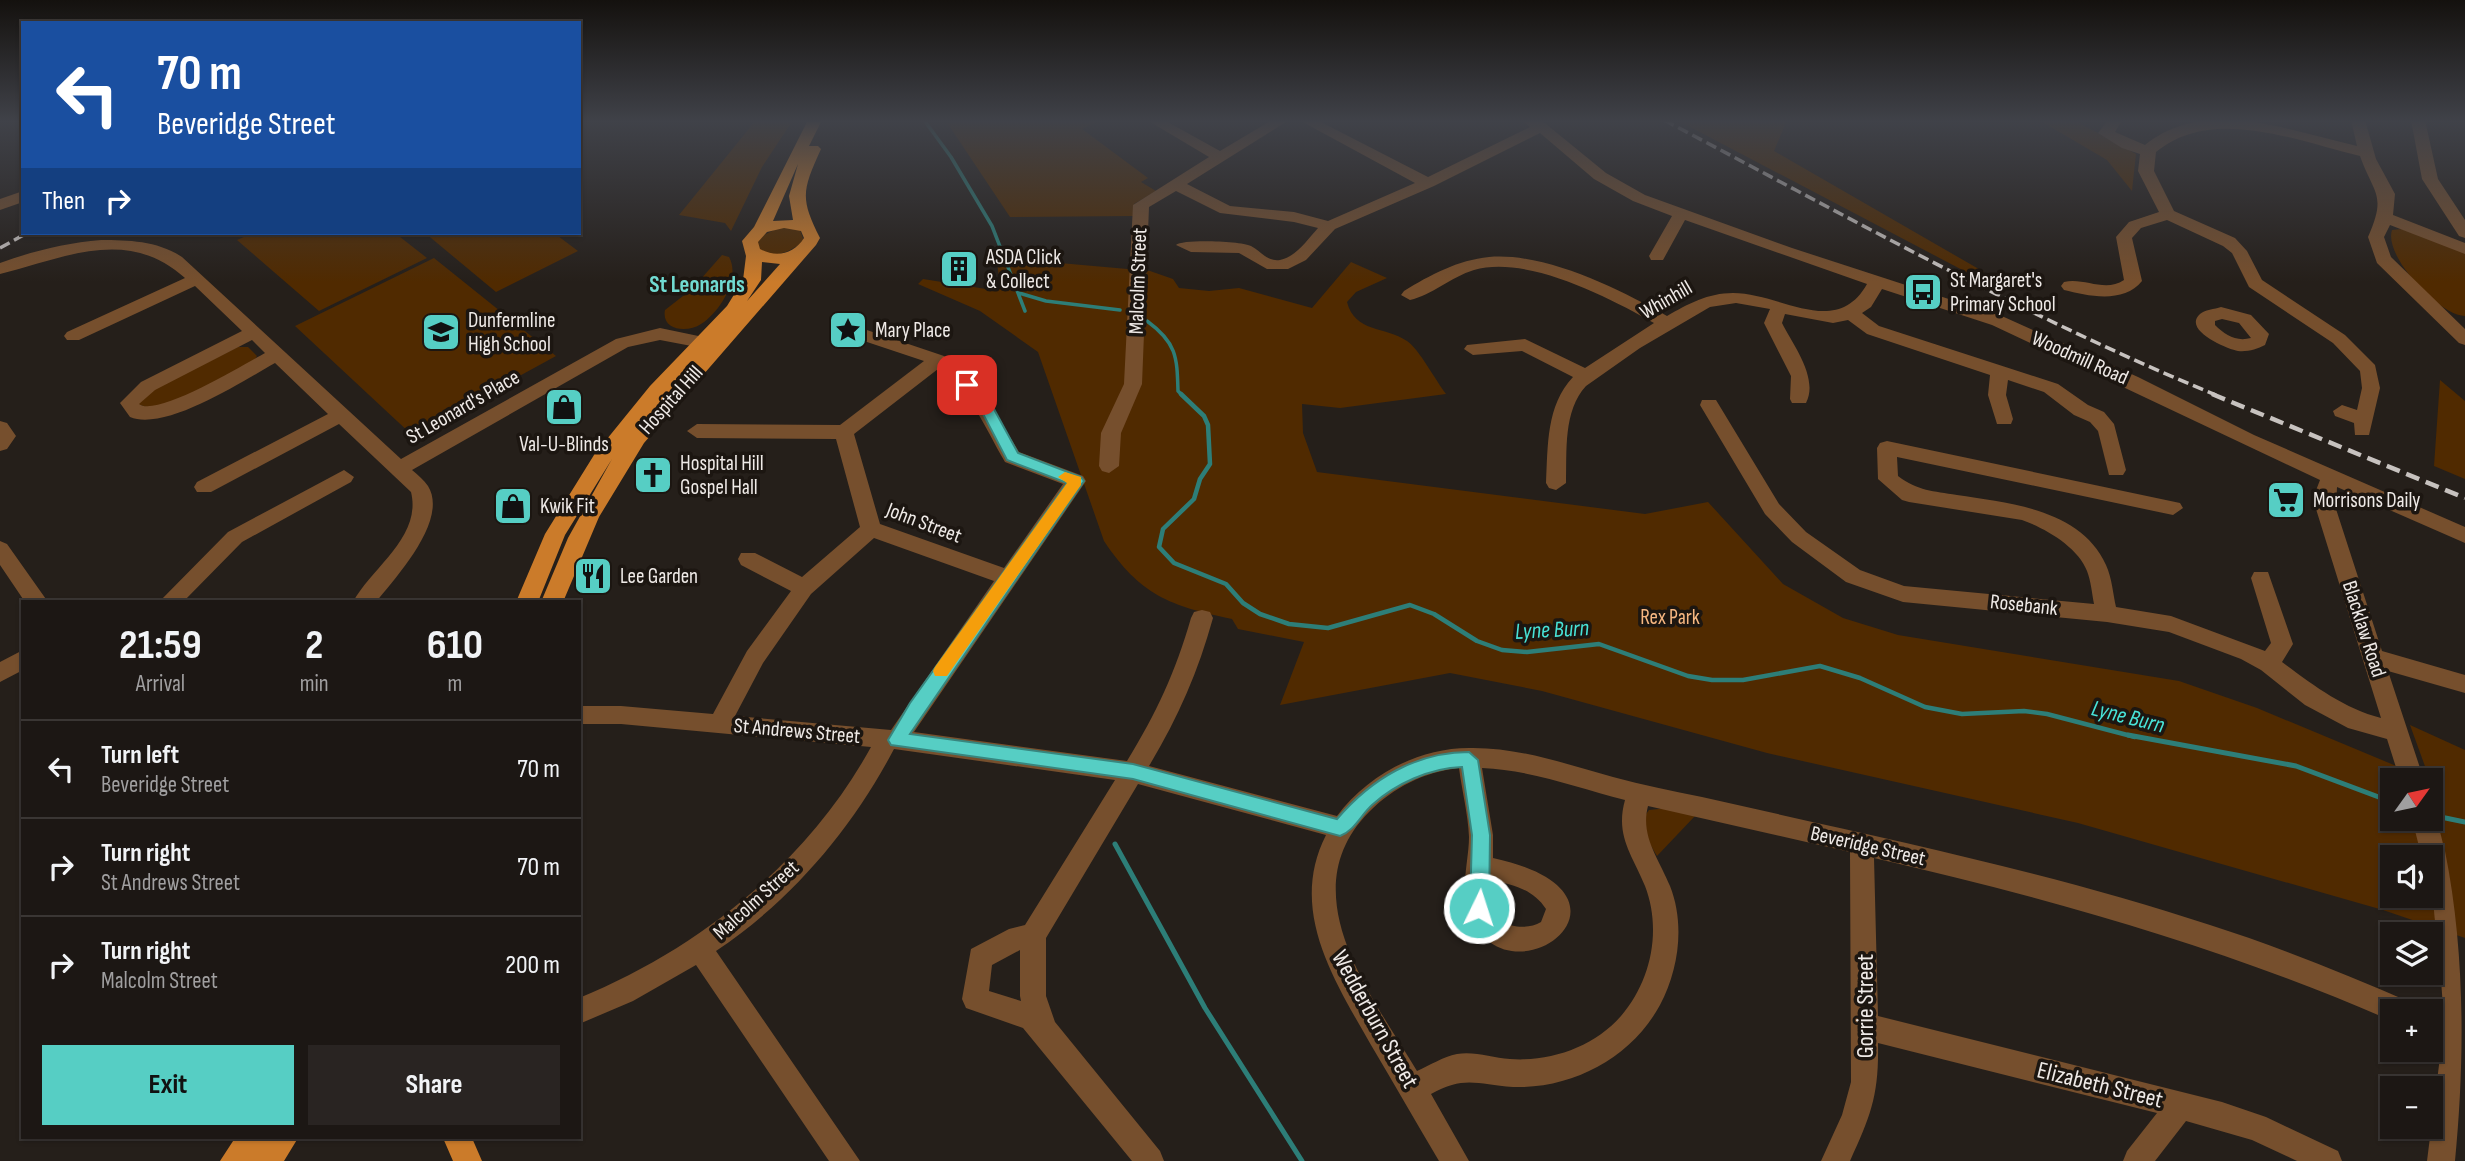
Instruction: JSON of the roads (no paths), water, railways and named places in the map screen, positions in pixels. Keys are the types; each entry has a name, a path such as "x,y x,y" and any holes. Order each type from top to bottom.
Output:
{"main road":[{"path":"761,229 786,174"},
{"path":"755,254 778,259 799,253 812,238 795,205 802,174"},
{"path":"761,229 784,223 804,226"},
{"name":"Hospital Hill","path":"528,600 555,534 601,460 649,399 745,292 752,279 755,254 750,241 761,229"},
{"name":"Hospital Hill","path":"553,600 578,537 617,465 799,253"},
{"path":"234,1161 252,1139"},
{"path":"266,1161 283,1139"},
{"path":"457,1139 468,1161"}],"street":[{"name":"Malcolm Street","path":"1109,466 1118,445 1133,384 1141,205 1193,174"},
{"path":"1412,174 1429,183"},
{"path":"1184,246 1198,250 1240,248 1262,262 1283,265 1297,261 1329,226 1445,174"},
{"name":"Woodmill Road","path":"1598,174 1639,198 1680,215 1998,321 2047,342 2247,440 2465,535"},
{"path":"2148,174 2168,214 2229,242 2239,251 2255,283 2339,339 2369,369 2371,388 2363,425 2342,411"},
{"path":"2373,174 2387,194 2385,217 2376,237 2383,259 2457,325 2465,340"},
{"path":"2429,174 2465,244"},
{"path":"1175,184 1226,210 1294,216 1329,226"},
{"path":"0,205 21,196"},
{"path":"2070,286 2110,291 2128,287 2133,281 2124,237 2135,225 2168,214"},
{"path":"1657,256 1680,215"},
{"path":"2385,217 2465,244"},
{"path":"0,269 58,252 102,246 147,249 176,261 197,279 401,468 426,501 423,519 365,600"},
{"path":"1410,295 1449,273 1473,265 1493,262 1520,264 1621,298 1668,324"},
{"path":"73,336 197,279"},
{"path":"1877,282 1866,302 1849,312 1873,330 2051,388 2081,410 2105,414 2116,470"},
{"name":"Whinhill","path":"1556,483 1560,426 1566,401 1584,375 1706,301 1739,297 1809,316 1849,312"},
{"path":"2251,323 2285,304"},
{"path":"1779,308 1773,323 1801,376 1799,394 1819,395"},
{"path":"846,329 937,360"},
{"path":"254,332 148,386 129,403 132,410 141,414 169,409 278,354"},
{"name":"St Leonard's Place","path":"401,468 622,343 660,334 702,342"},
{"path":"1473,349 1525,345 1584,375"},
{"name":"Malcolm Street","path":"581,1010 647,982 701,949 766,896 800,862 854,797 892,739 1076,481 1012,457 984,404 953,371 937,360"},
{"path":"697,431 844,432 937,360"},
{"path":"2000,371 1997,396 2004,419"},
{"name":"Rosebank","path":"1709,405 1772,509 1799,537 1853,576 1903,594 2108,614 2171,624 2269,663 2313,698 2356,722 2397,732"},
{"path":"204,487 343,414"},
{"path":"0,428 6,436 0,444"},
{"name":"John Street","path":"844,432 871,529 1007,577"},
{"path":"2108,614 2097,566 2076,541 2047,521 2024,513 1909,495 1888,479 1887,448 2172,508"},
{"path":"172,600 235,537 344,477"},
{"name":"Blacklaw Road","path":"2331,477 2325,493 2326,509 2408,768"},
{"path":"719,724 755,657 804,588 871,529"},
{"path":"0,549 36,600"},
{"path":"748,559 804,588"},
{"path":"2261,578 2282,644 2269,663"},
{"path":"1044,1030 1033,996 1033,936 1169,712 1188,668 1202,618"},
{"path":"2372,657 2465,684"},
{"path":"0,673 21,660"},
{"name":"St Andrews Street","path":"581,715 892,739 1133,772 1340,828"},
{"name":"Beveridge Street","path":"1340,828 1364,800 1388,782 1444,760 1551,769 1639,794 1993,875 2207,936 2298,967 2380,1002"},
{"path":"1469,760 1482,867"},
{"path":"1412,1089 1454,1068 1518,1073 1561,1069 1607,1049 1646,1007 1659,982 1665,952 1666,914 1656,877 1632,828 1639,794"},
{"name":"Wedderburn Street","path":"1340,828 1327,866 1324,909 1338,963 1455,1161"},
{"path":"2428,831 2456,900 2464,1037 2455,1107 2441,1161"},
{"name":"Gorrie Street","path":"1835,1161 1855,1118 1866,1082 1862,845"},
{"path":"1033,936 1018,938 980,958 975,999 1032,1018 1150,1161"},
{"path":"701,949 846,1161"},
{"name":"Elizabeth Street","path":"1867,1027 2181,1105 2256,1127 2328,1161"},
{"path":"2443,1028 2464,1037"},
{"path":"2137,1161 2181,1105"}],"waterway":[{"name":"Lyne Burn","path":"961,174 992,226 1025,311"},
{"name":"Lyne Burn","path":"1019,293 1046,301 1120,310"},
{"name":"Lyne Burn","path":"1147,321 1170,344 1176,360 1178,391 1181,394"},
{"name":"Lyne Burn","path":"1181,394 1204,416 1208,425 1210,464 1200,479 1194,499 1163,529 1159,547 1174,563 1226,584 1243,603 1260,614 1289,624 1328,628 1410,605 1434,614 1477,641 1502,650 1527,652 1599,644 1688,676 1712,680 1743,680 1820,666 1860,678 1925,707 1962,714 2024,711 2047,714 2135,737"},
{"name":"Lyne Burn","path":"2128,735 2296,766 2380,798"},
{"name":"Lyne Burn","path":"2443,817 2465,822"},
{"path":"1115,844 1205,1008 1302,1161"}],"railway":[{"path":"1766,174 2075,333 2216,395"},
{"path":"0,248 23,235"},
{"path":"2212,394 2465,498"}],"place":[{"name":"ASDA Click & Collect","path":"959,269"},
{"name":"St Margaret's Primary School","path":"1923,292"},
{"name":"Mary Place","path":"848,330"},
{"name":"Dunfermline High School","path":"441,332"},
{"name":"Val-U-Blinds","path":"564,407"},
{"name":"Hospital Hill Gospel Hall","path":"653,475"},
{"name":"Morrisons Daily","path":"2286,500"},
{"name":"Kwik Fit","path":"513,506"},
{"name":"Lee Garden","path":"593,576"}],"district":[{"name":"St Leonards","path":"697,285"}],"park label":[{"name":"Rex Park","path":"1670,617"}]}
